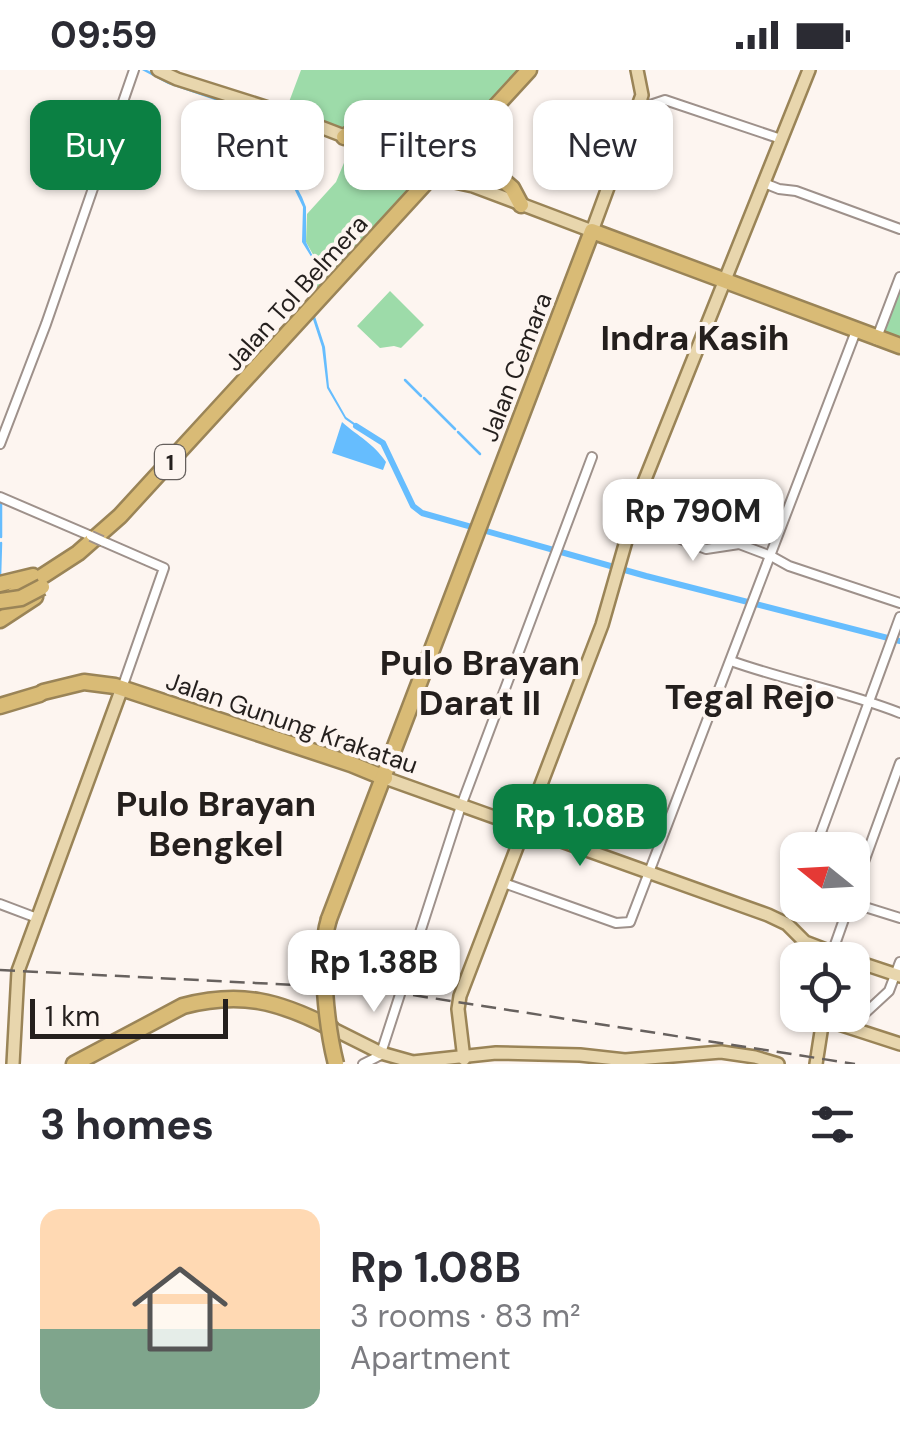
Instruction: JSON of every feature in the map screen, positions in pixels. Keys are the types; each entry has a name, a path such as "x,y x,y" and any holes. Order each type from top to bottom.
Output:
{"highway":[{"name":"Jalan Tol Belmera","path":"501,100 530,70"},
{"path":"396,215 443,172 503,182 511,186 523,206"},
{"path":"396,215 416,190"},
{"name":"Jalan Tol Belmera","path":"95,540 126,512 419,190"},
{"path":"512,190 523,206"},
{"path":"592,232 900,348"},
{"name":"Jalan Cemara","path":"337,1064 328,1021 328,933 333,911 592,232"},
{"name":"Jalan Tol Belmera","path":"77,556 120,516 311,308"},
{"name":"1","path":"1,610 95,540"},
{"name":"1","path":"1,610 95,540"},
{"name":"1","path":"41,580 77,556"},
{"path":"1,610 41,580"},
{"path":"0,586 41,580"},
{"name":"Jalan Gunung Krakatau","path":"1,700 84,684 120,688 386,780"},
{"path":"333,911 325,939 327,1018 337,1064"},
{"path":"76,1064 182,1006 202,1002 257,1000 328,1021"}],"main road":[{"path":"158,70 344,137"},
{"path":"637,70 643,100"},
{"path":"463,1058 458,1002 602,625 640,492 809,70"},
{"path":"483,190 592,232 608,190"},
{"path":"13,1064 18,971 120,688"},
{"name":"Jalan Gunung Krakatau","path":"386,780 787,925 805,942"},
{"name":"Jalan Gunung Krakatau","path":"870,964 899,971"},
{"path":"328,1021 381,1054 405,1062 432,1063 496,1053 515,1057 664,1059"},
{"path":"816,1064 822,1032"},
{"path":"860,1032 900,1044"},
{"path":"593,1058 634,1063 721,1052 775,1064"}],"street":[{"path":"0,444 134,70"},
{"path":"673,103 781,139"},
{"path":"764,183 900,229"},
{"path":"504,883 618,923 630,922 771,556 900,280"},
{"path":"364,1064 381,1054 460,807 592,457"},
{"path":"0,496 164,568 120,688"},
{"path":"631,520 706,549 736,543 788,566 900,602"},
{"path":"821,832 900,617"},
{"path":"731,661 900,713"},
{"path":"870,845 900,762"},
{"path":"0,904 37,918"},
{"path":"870,910 900,918"},
{"path":"870,1010 889,991 899,971"}],"green space":[{"path":"301,70 522,70 494,100 344,100 344,133 324,125 324,100 290,100"},
{"path":"344,163 344,190 411,190 310,301 309,291 316,272 315,258 306,242 307,214 336,182"},
{"path":"900,288 900,345 881,337"},
{"path":"390,291 424,325 401,348 380,348 357,326"}],"water":[{"path":"142,70 225,100 215,100 168,84"},
{"path":"295,190 306,207 306,242 317,265 309,292 315,263 302,242 303,207"},
{"path":"308,295 325,347 329,387 346,417 362,431 345,419 327,388 322,347"},
{"path":"342,422 381,455 386,462 383,470 332,453"}],"waterway":[{"path":"405,380 421,396"},
{"path":"424,398 455,429"},
{"path":"356,426 383,443 413,506 422,513 900,641"},
{"path":"458,432 480,454"},
{"path":"1,500 1,537"},
{"path":"0,576 1,543"}],"railway":[{"path":"0,970 374,989 855,1064"}],"district":[{"name":"Indra Kasih","path":"695,338"},
{"name":"Pulo Brayan Darat II","path":"480,683"},
{"name":"Tegal Rejo","path":"750,697"},
{"name":"Pulo Brayan Bengkel","path":"216,824"}]}
